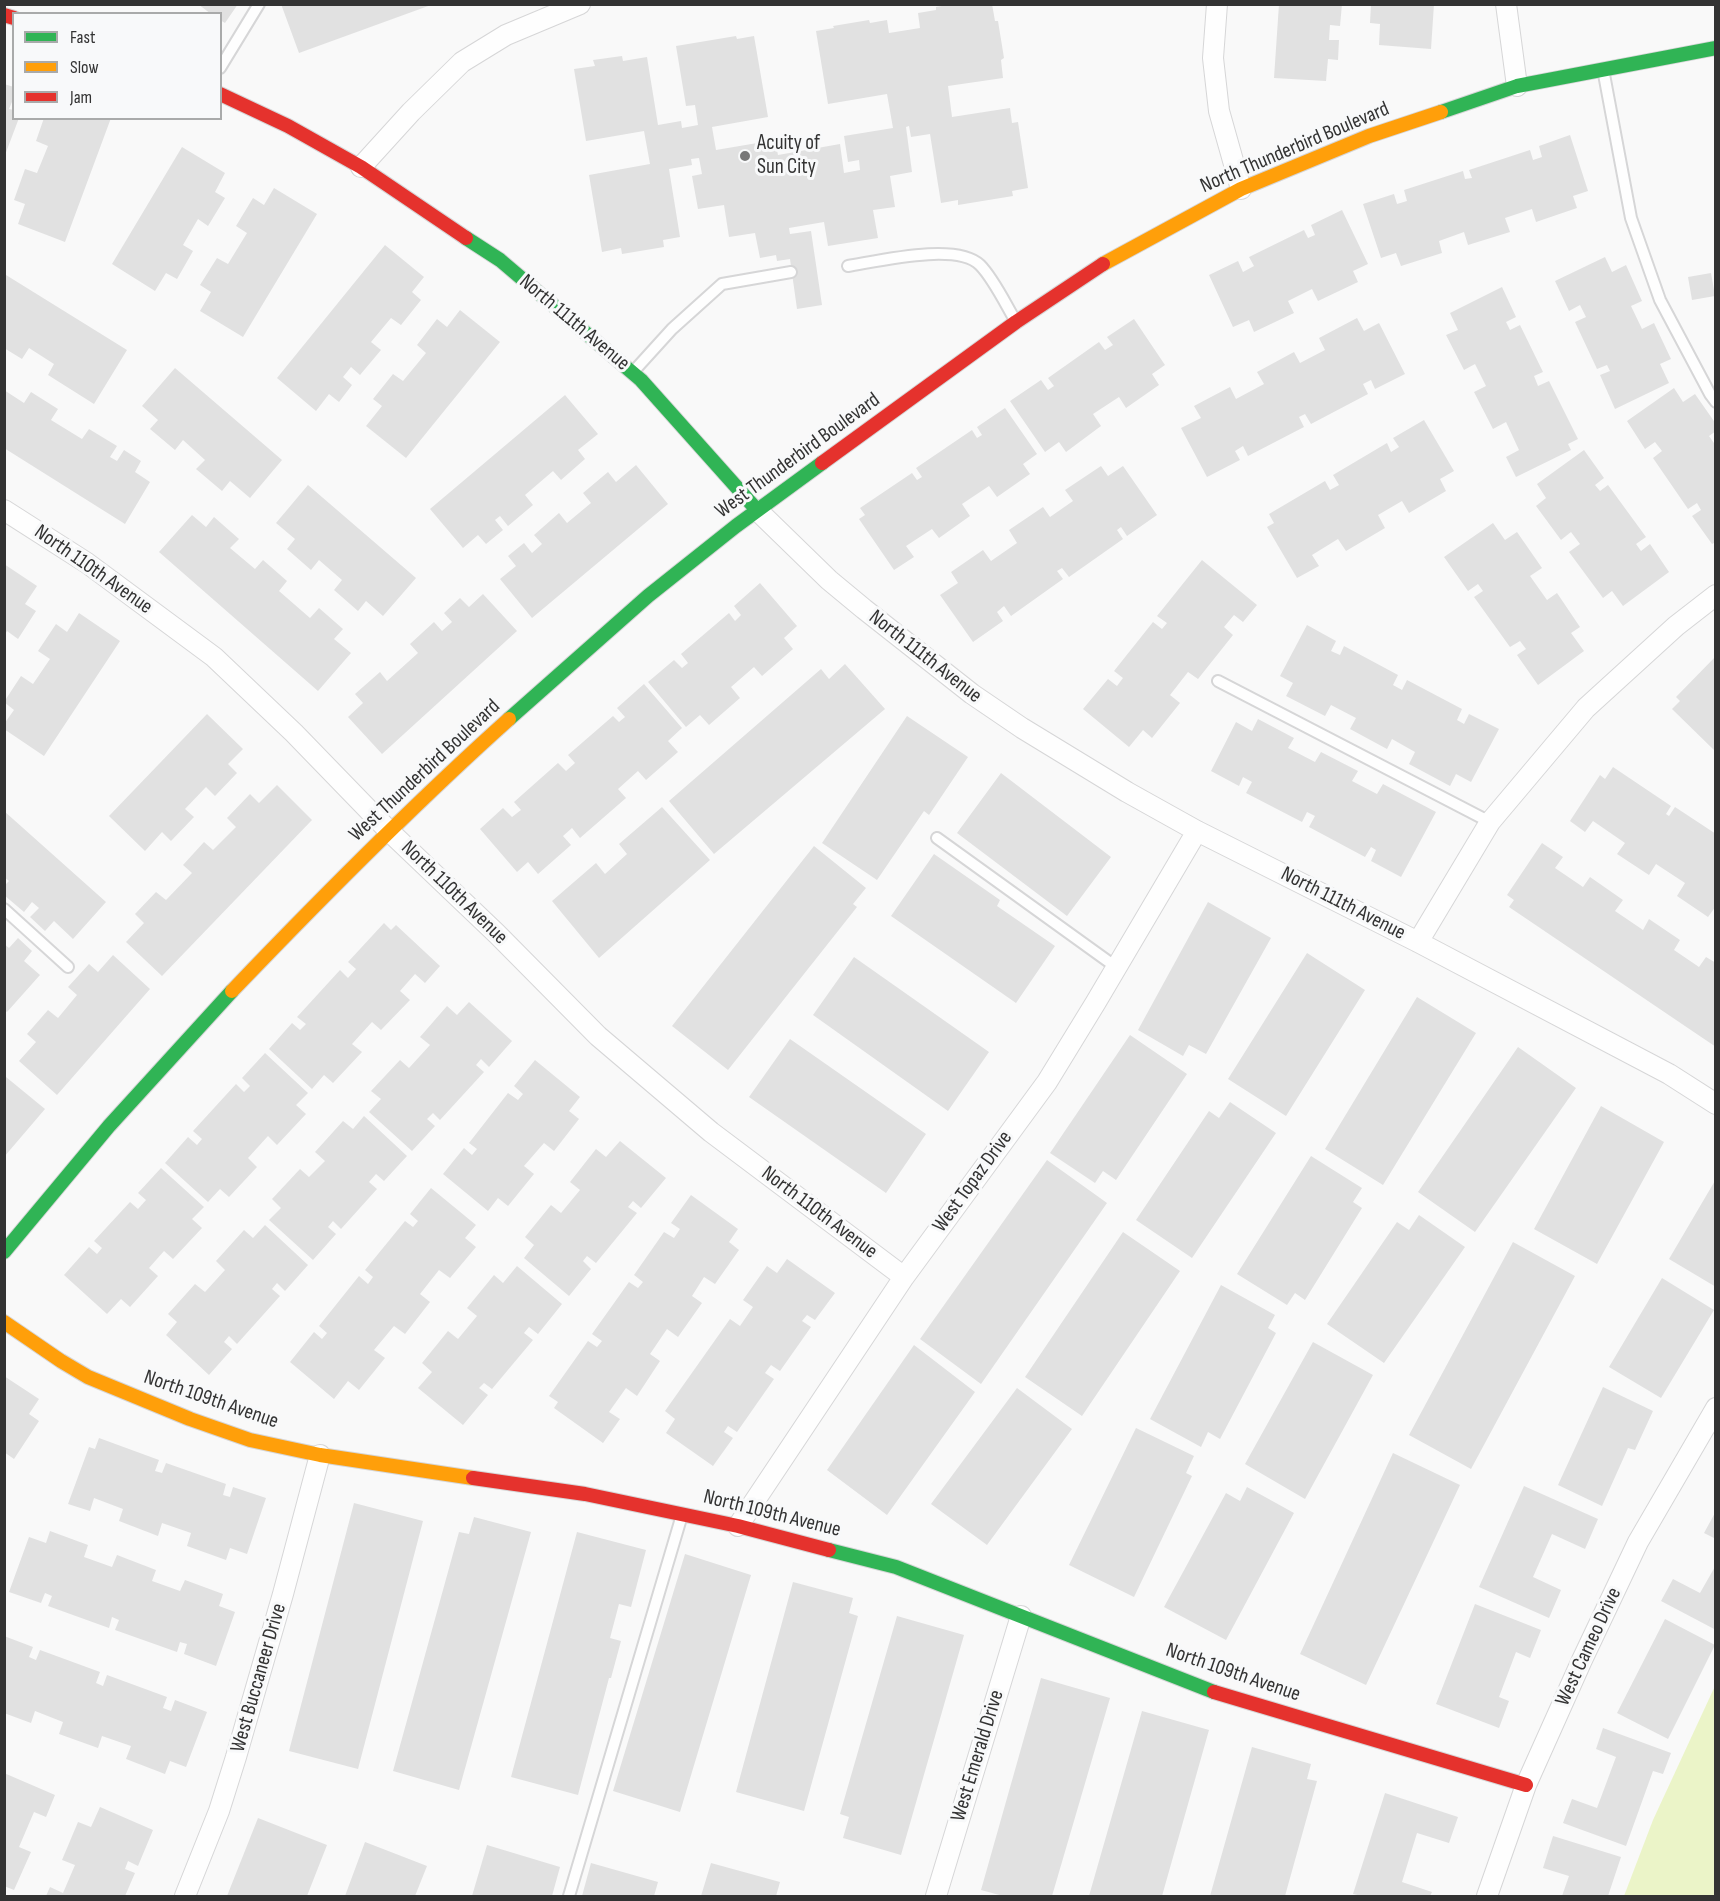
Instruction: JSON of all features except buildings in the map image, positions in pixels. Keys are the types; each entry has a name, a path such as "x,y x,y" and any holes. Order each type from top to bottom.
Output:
{"street":[{"path":"361,167 411,112 462,62 506,36 580,4"},
{"path":"1217,4 1213,58 1219,111 1241,189"},
{"path":"1506,4 1516,87"},
{"name":"North Thunderbird Boulevard","path":"933,383 1016,322 1108,260 1241,189 1369,136 1516,87 1716,48"},
{"name":"North 111th Avenue","path":"222,94 288,126 361,167 500,260 633,373 665,405 756,510 829,580 890,631 972,694 1022,728 1127,792 1197,831 1418,942 1669,1074 1716,1104"},
{"name":"West Thunderbird Boulevard","path":"4,1252 86,1153 188,1038 306,915 442,779 648,596 756,510 933,383"},
{"name":"North 110th Avenue","path":"4,510 87,563 214,657 598,1036 711,1132 904,1277"},
{"path":"1418,942 1490,822 1586,708 1676,626 1716,596"},
{"name":"West Topaz Drive","path":"738,1526 904,1277 1047,1082 1197,831"},
{"name":"North 109th Avenue","path":"4,1322 88,1377 190,1419 250,1440 320,1455 585,1494 738,1526 896,1567 1206,1690 1526,1785"},
{"name":"West Cameo Drive","path":"1487,1896 1526,1785 1582,1660 1638,1542 1716,1408"},
{"name":"West Buccaneer Drive","path":"185,1896 219,1811 236,1757 320,1455"},
{"name":"West Emerald Drive","path":"936,1896 1021,1616"}],"lane":[{"path":"222,65 259,4"},
{"path":"1603,69 1631,218 1660,300 1716,402"},
{"path":"848,266 943,254 970,258 980,265 1016,322"},
{"path":"633,373 672,329 722,284 792,272"},
{"path":"1218,681 1490,822"},
{"path":"937,838 1116,967"},
{"path":"4,909 68,967"},
{"path":"568,1896 682,1514"}],"green space":[{"path":"1715,1686 1715,1896 1624,1896 1653,1820"}],"traffic: fast":[{"path":"1441,112 1517,86 1716,48"},
{"path":"466,238 500,260 641,380 757,510"},
{"path":"509,719 648,596 736,526 822,463"},
{"path":"4,1252 109,1126 232,991"},
{"path":"829,1550 896,1567 1214,1692"}],"traffic: slow":[{"path":"1103,264 1241,189 1369,136 1441,112"},
{"path":"232,991 368,852 509,719"},
{"path":"4,1322 88,1377 190,1419 250,1440 320,1455 473,1478"}],"traffic: jam":[{"path":"4,15 12,17"},
{"path":"222,95 288,126 361,167 466,238"},
{"path":"822,463 1016,322 1103,264"},
{"path":"473,1478 585,1494 738,1526 829,1550"},
{"path":"1214,1692 1526,1785"}],"place":[{"name":"Acuity of Sun City","path":"745,156"}]}
